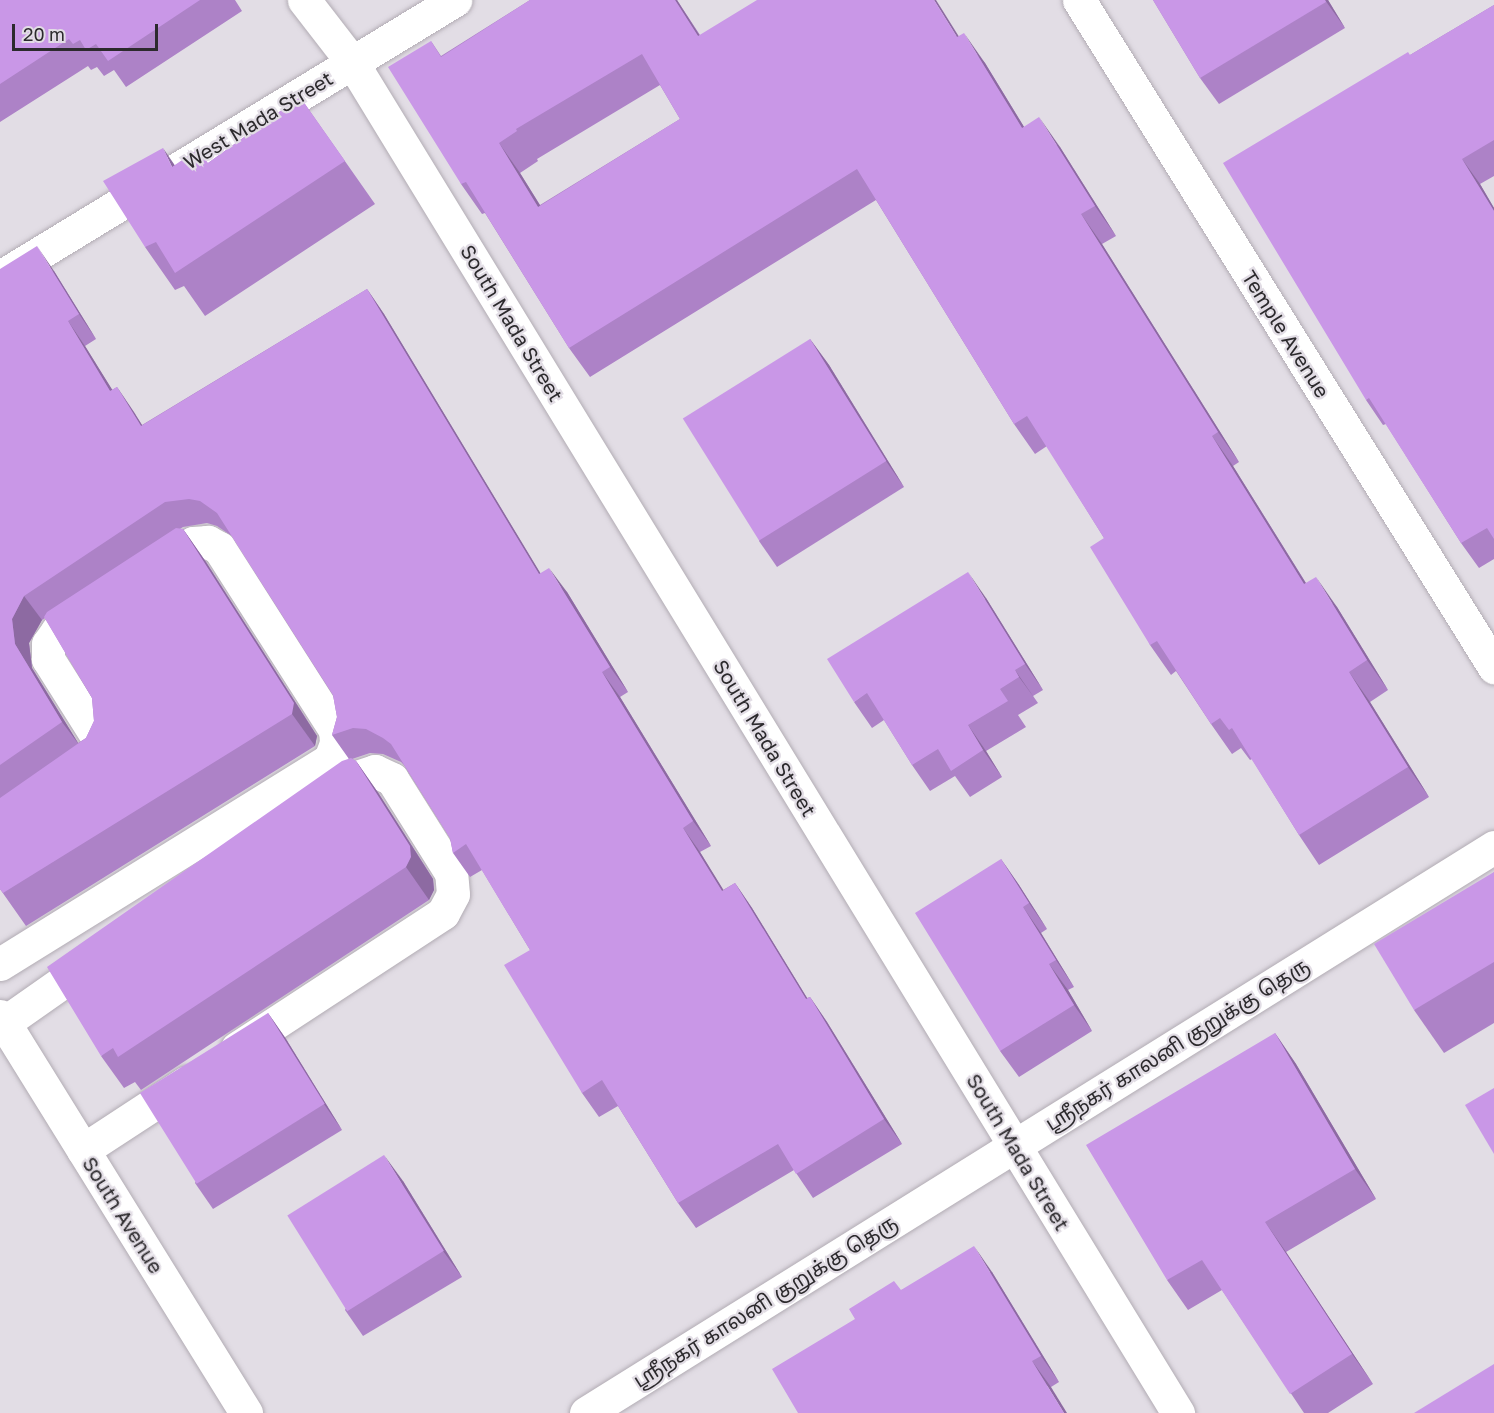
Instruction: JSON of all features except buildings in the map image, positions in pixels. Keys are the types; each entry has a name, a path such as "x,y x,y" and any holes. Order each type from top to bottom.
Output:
{"street":[{"name":"South Mada Street","path":"304,0 352,62 1178,1413"},
{"name":"West Mada Street","path":"0,277 454,0"},
{"name":"Temple Avenue","path":"1079,0 1494,668"},
{"path":"11,957 330,759 336,743 335,730 219,548 208,542 194,543 57,631 48,644 48,659 99,740 98,752 93,761 65,780"},
{"path":"83,1149 443,913 453,894 451,873 392,779 375,771 357,777 298,818"},
{"name":"ஸ்ரீநகர் காலனி குறுக்கு தெரு","path":"586,1413 1494,847"},
{"path":"2,1020 121,941"},
{"name":"South Avenue","path":"2,1020 246,1413"}]}
